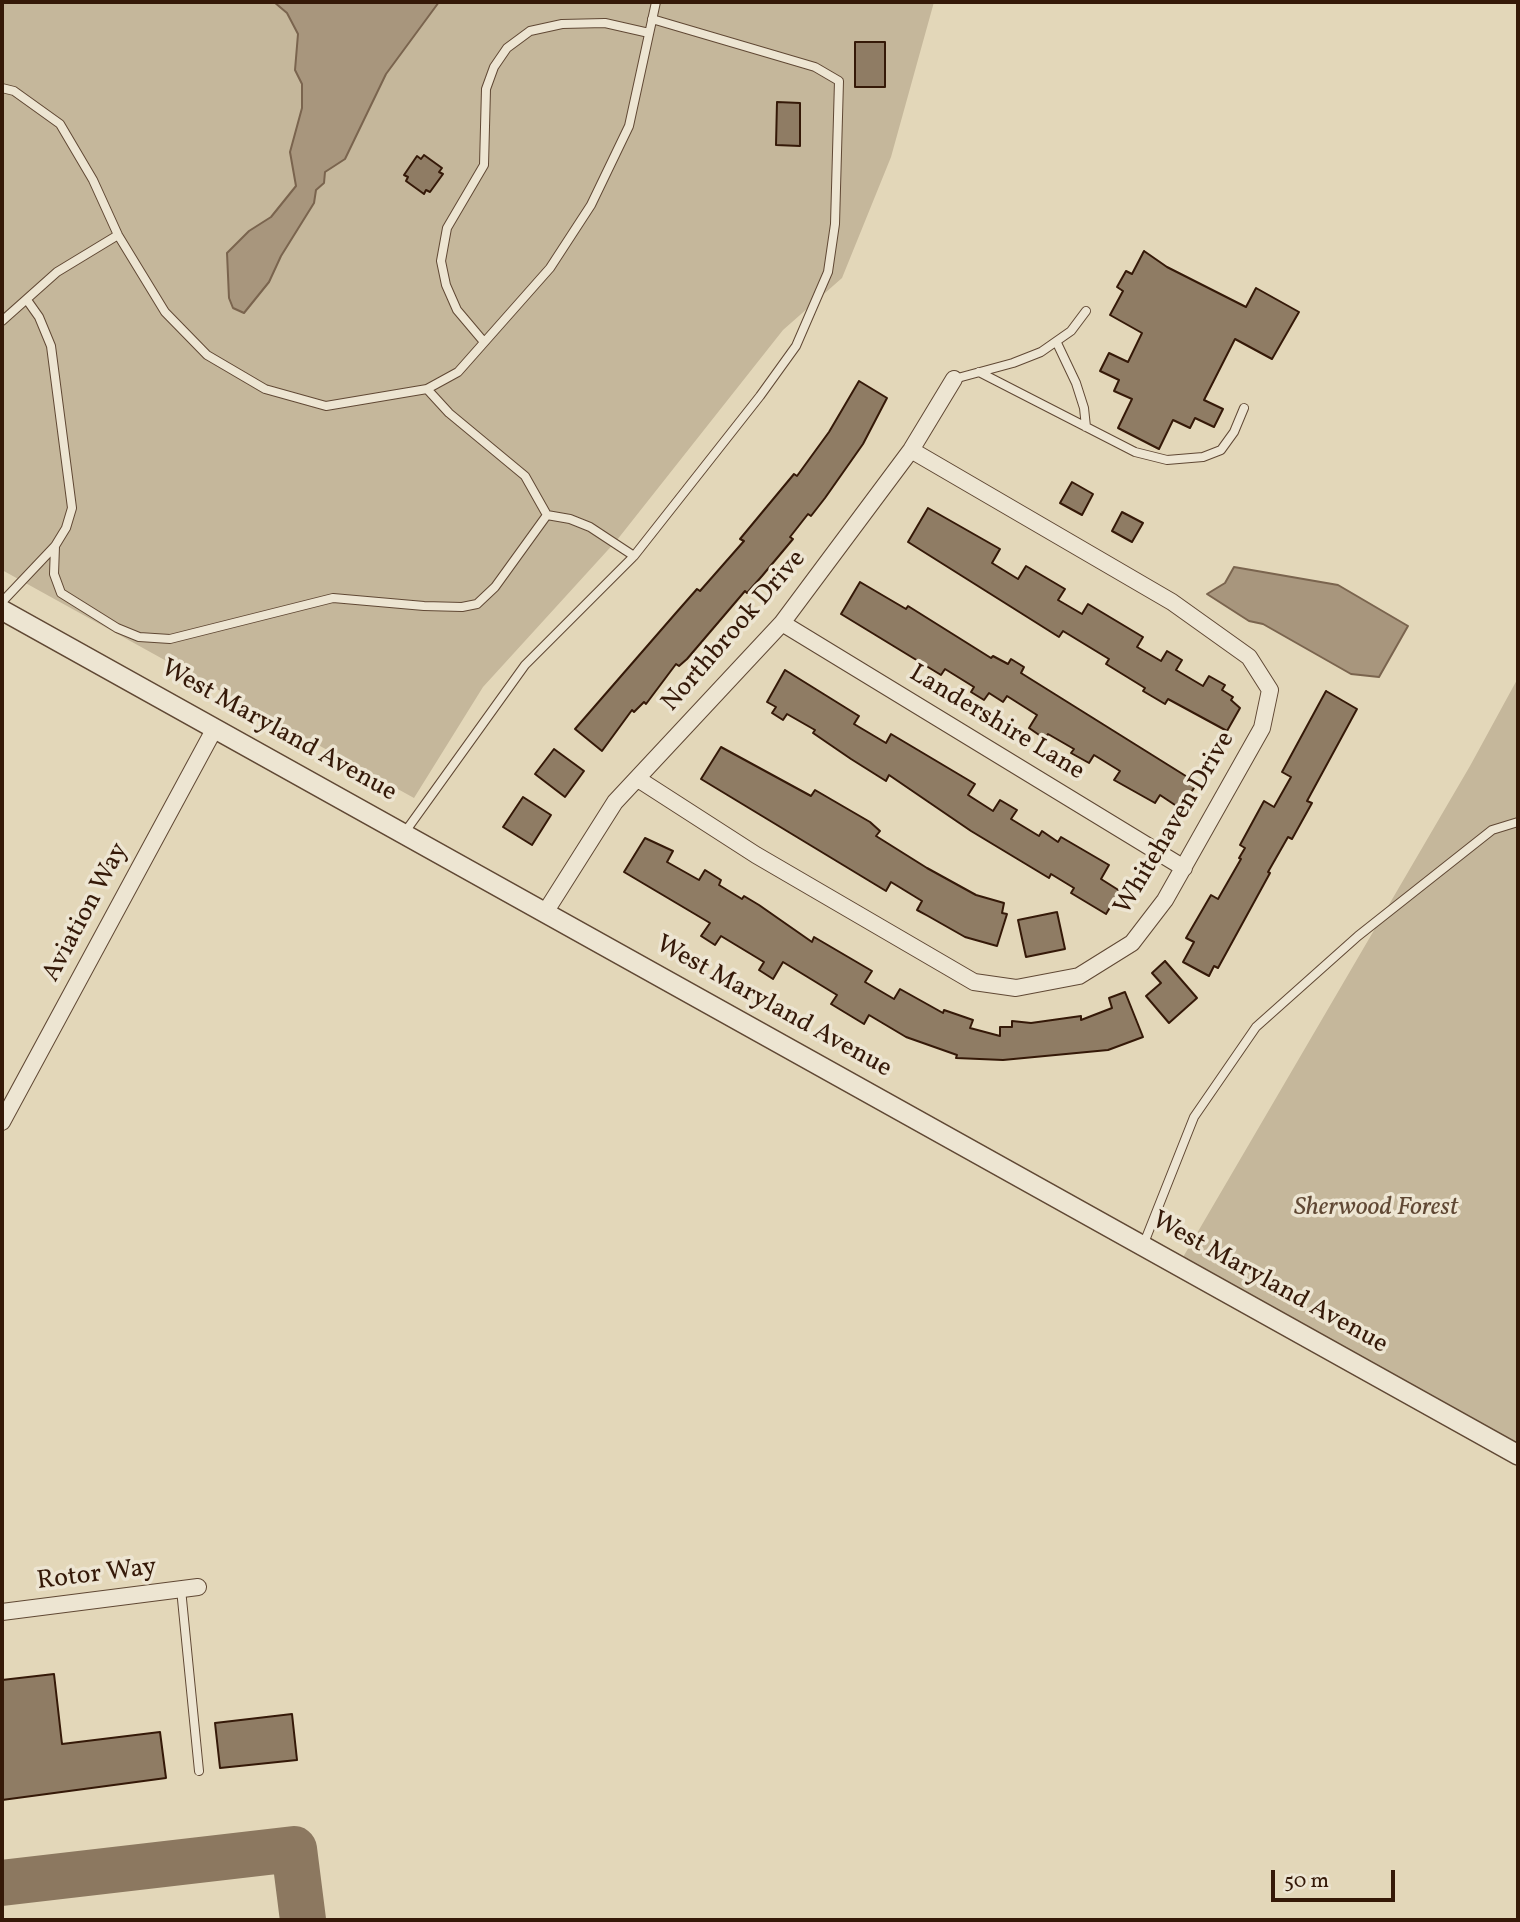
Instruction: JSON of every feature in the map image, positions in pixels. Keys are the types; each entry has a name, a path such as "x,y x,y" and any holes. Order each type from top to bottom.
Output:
{"street":[{"name":"Northbrook Drive","path":"546,911 615,802 782,623 911,450 954,379"},
{"name":"Whitehaven Drive","path":"638,779 757,855 974,982 1016,988 1079,976 1132,943 1166,900 1262,728 1270,690 1250,657 1172,602 911,450"},
{"name":"West Maryland Avenue","path":"2,610 405,832 1518,1455"},
{"name":"Landershire Lane","path":"782,623 1184,868"},
{"name":"Aviation Way","path":"2,1122 215,728"},
{"name":"Rotor Way","path":"2,1612 198,1587"}],"lane":[{"path":"2,88 23,97 60,124 93,180 118,236 165,312 207,355 265,389 326,406 427,389 458,372 550,268 591,205 629,126 656,2"},
{"path":"405,832 525,665 634,556 796,346 828,272 835,224 839,81 815,67 653,19"},
{"path":"484,342 457,310 446,285 441,261 447,228 484,165 486,89 494,67 507,48 530,32 562,24 606,23 649,33"},
{"path":"2,321 57,272 118,236"},
{"path":"2,602 55,547 66,528 72,508 51,346 39,317 27,300"},
{"path":"954,379 1013,363 1057,343 1086,312"},
{"path":"1057,343 1076,383 1084,408 1086,427"},
{"path":"979,372 1135,452 1167,460 1191,458 1221,450 1234,432 1244,408"},
{"path":"427,389 449,413 525,476 547,515"},
{"path":"547,515 570,519 590,527 634,556"},
{"path":"55,547 54,574 61,593 117,628 139,637 170,639 332,598 424,607 462,607 477,604 495,587 547,515"},
{"path":"1144,1244 1194,1117 1256,1027 1358,936 1492,830 1518,822"},
{"path":"181,1589 199,1771"}],"green space":[{"path":"2,2 934,2 891,157 842,278 783,330 617,540 483,687 414,798 2,570"},
{"name":"Sherwood Forest","path":"1518,678 1518,1455 1179,1264 1470,766"}],"shaded area":[{"path":"274,2 439,2 386,74 345,159 325,172 324,183 316,190 314,203 281,256 269,282 244,313 233,308 229,298 227,253 249,231 271,217 296,186 290,152 302,108 302,84 295,70 298,34 287,13"},
{"path":"1234,567 1338,585 1408,626 1379,677 1351,674 1263,624 1249,621 1207,594 1225,583"}],"building":[{"path":"855,42 885,42 885,87 855,87"},
{"path":"777,102 800,103 800,146 776,145"},
{"path":"424,155 442,168 439,172 443,174 430,192 426,190 424,194 406,181 408,177 404,175 417,156 421,159"},
{"path":"1144,251 1167,267 1246,307 1256,288 1299,312 1272,359 1235,339 1204,400 1223,409 1214,427 1195,418 1190,428 1173,420 1159,449 1118,428 1132,399 1114,391 1119,380 1100,371 1109,353 1128,362 1142,333 1110,315 1123,291 1117,287 1126,271 1132,274"},
{"path":"859,381 887,398 863,444 825,498 811,516 808,514 790,537 793,539 762,576 747,593 745,591 687,659 679,666 676,664 646,704 644,702 634,712 632,710 602,751 575,729 697,589 700,591 744,541 740,539 794,474 797,476 829,432"},
{"path":"1072,482 1093,494 1082,515 1060,503"},
{"path":"928,508 1000,549 992,563 1018,579 1026,566 1065,589 1058,600 1082,614 1088,604 1143,637 1137,647 1161,661 1167,651 1182,660 1176,670 1203,686 1209,676 1225,685 1222,690 1233,697 1231,700 1240,708 1227,731 1168,699 1165,704 1143,691 1145,688 1106,664 1109,659 1063,631 1059,637 908,542"},
{"path":"1122,512 1143,523 1132,542 1112,531"},
{"path":"860,582 906,609 908,606 991,658 993,656 1008,664 1011,659 1024,667 1021,673 1197,783 1181,809 1160,795 1155,803 1114,780 1120,771 1094,755 1089,763 1071,753 1074,749 1048,734 1045,739 1029,728 1037,715 1007,696 1003,702 989,693 984,700 971,692 974,687 945,669 941,675 841,614"},
{"path":"785,670 859,716 854,724 886,743 891,734 975,784 968,795 993,811 1000,800 1017,810 1011,819 1039,836 1042,831 1058,842 1061,837 1109,865 1101,879 1120,891 1106,914 1071,893 1074,888 1051,874 1049,878 971,831 889,775 886,781 851,759 813,733 815,730 787,714 783,720 772,713 776,707 767,702"},
{"path":"1326,691 1357,709 1307,801 1312,803 1292,839 1288,837 1268,872 1270,873 1218,968 1214,966 1209,976 1183,962 1194,942 1186,938 1211,895 1218,899 1241,859 1239,858 1245,848 1240,845 1264,801 1274,807 1291,777 1282,772"},
{"path":"721,747 811,796 815,790 870,822 880,831 876,836 927,868 976,895 1004,903 1002,913 1007,914 997,946 965,937 917,910 922,901 891,882 886,891 701,779"},
{"path":"554,749 584,771 565,797 535,774"},
{"path":"523,797 551,815 532,845 503,827"},
{"path":"645,838 673,851 667,862 699,880 705,870 721,880 719,885 742,899 744,896 759,905 812,942 814,937 872,971 865,982 894,999 900,989 943,1013 944,1010 973,1020 970,1028 1000,1036 1000,1027 1012,1027 1012,1021 1031,1023 1081,1016 1081,1020 1112,1008 1109,998 1125,992 1143,1037 1108,1050 1003,1060 956,1058 957,1055 906,1037 869,1015 864,1024 831,1004 837,995 783,962 773,979 759,970 764,962 721,936 715,945 701,936 710,923 624,872"},
{"path":"1057,912 1065,949 1026,957 1018,920"},
{"path":"1165,961 1197,998 1169,1023 1146,996 1161,983 1152,973"},
{"path":"54,1674 62,1744 160,1732 166,1778 2,1800 2,1680"},
{"path":"292,1714 297,1760 220,1768 215,1723"}],"taxiway":[{"path":"2,1883 294,1849 303,1920"}]}
